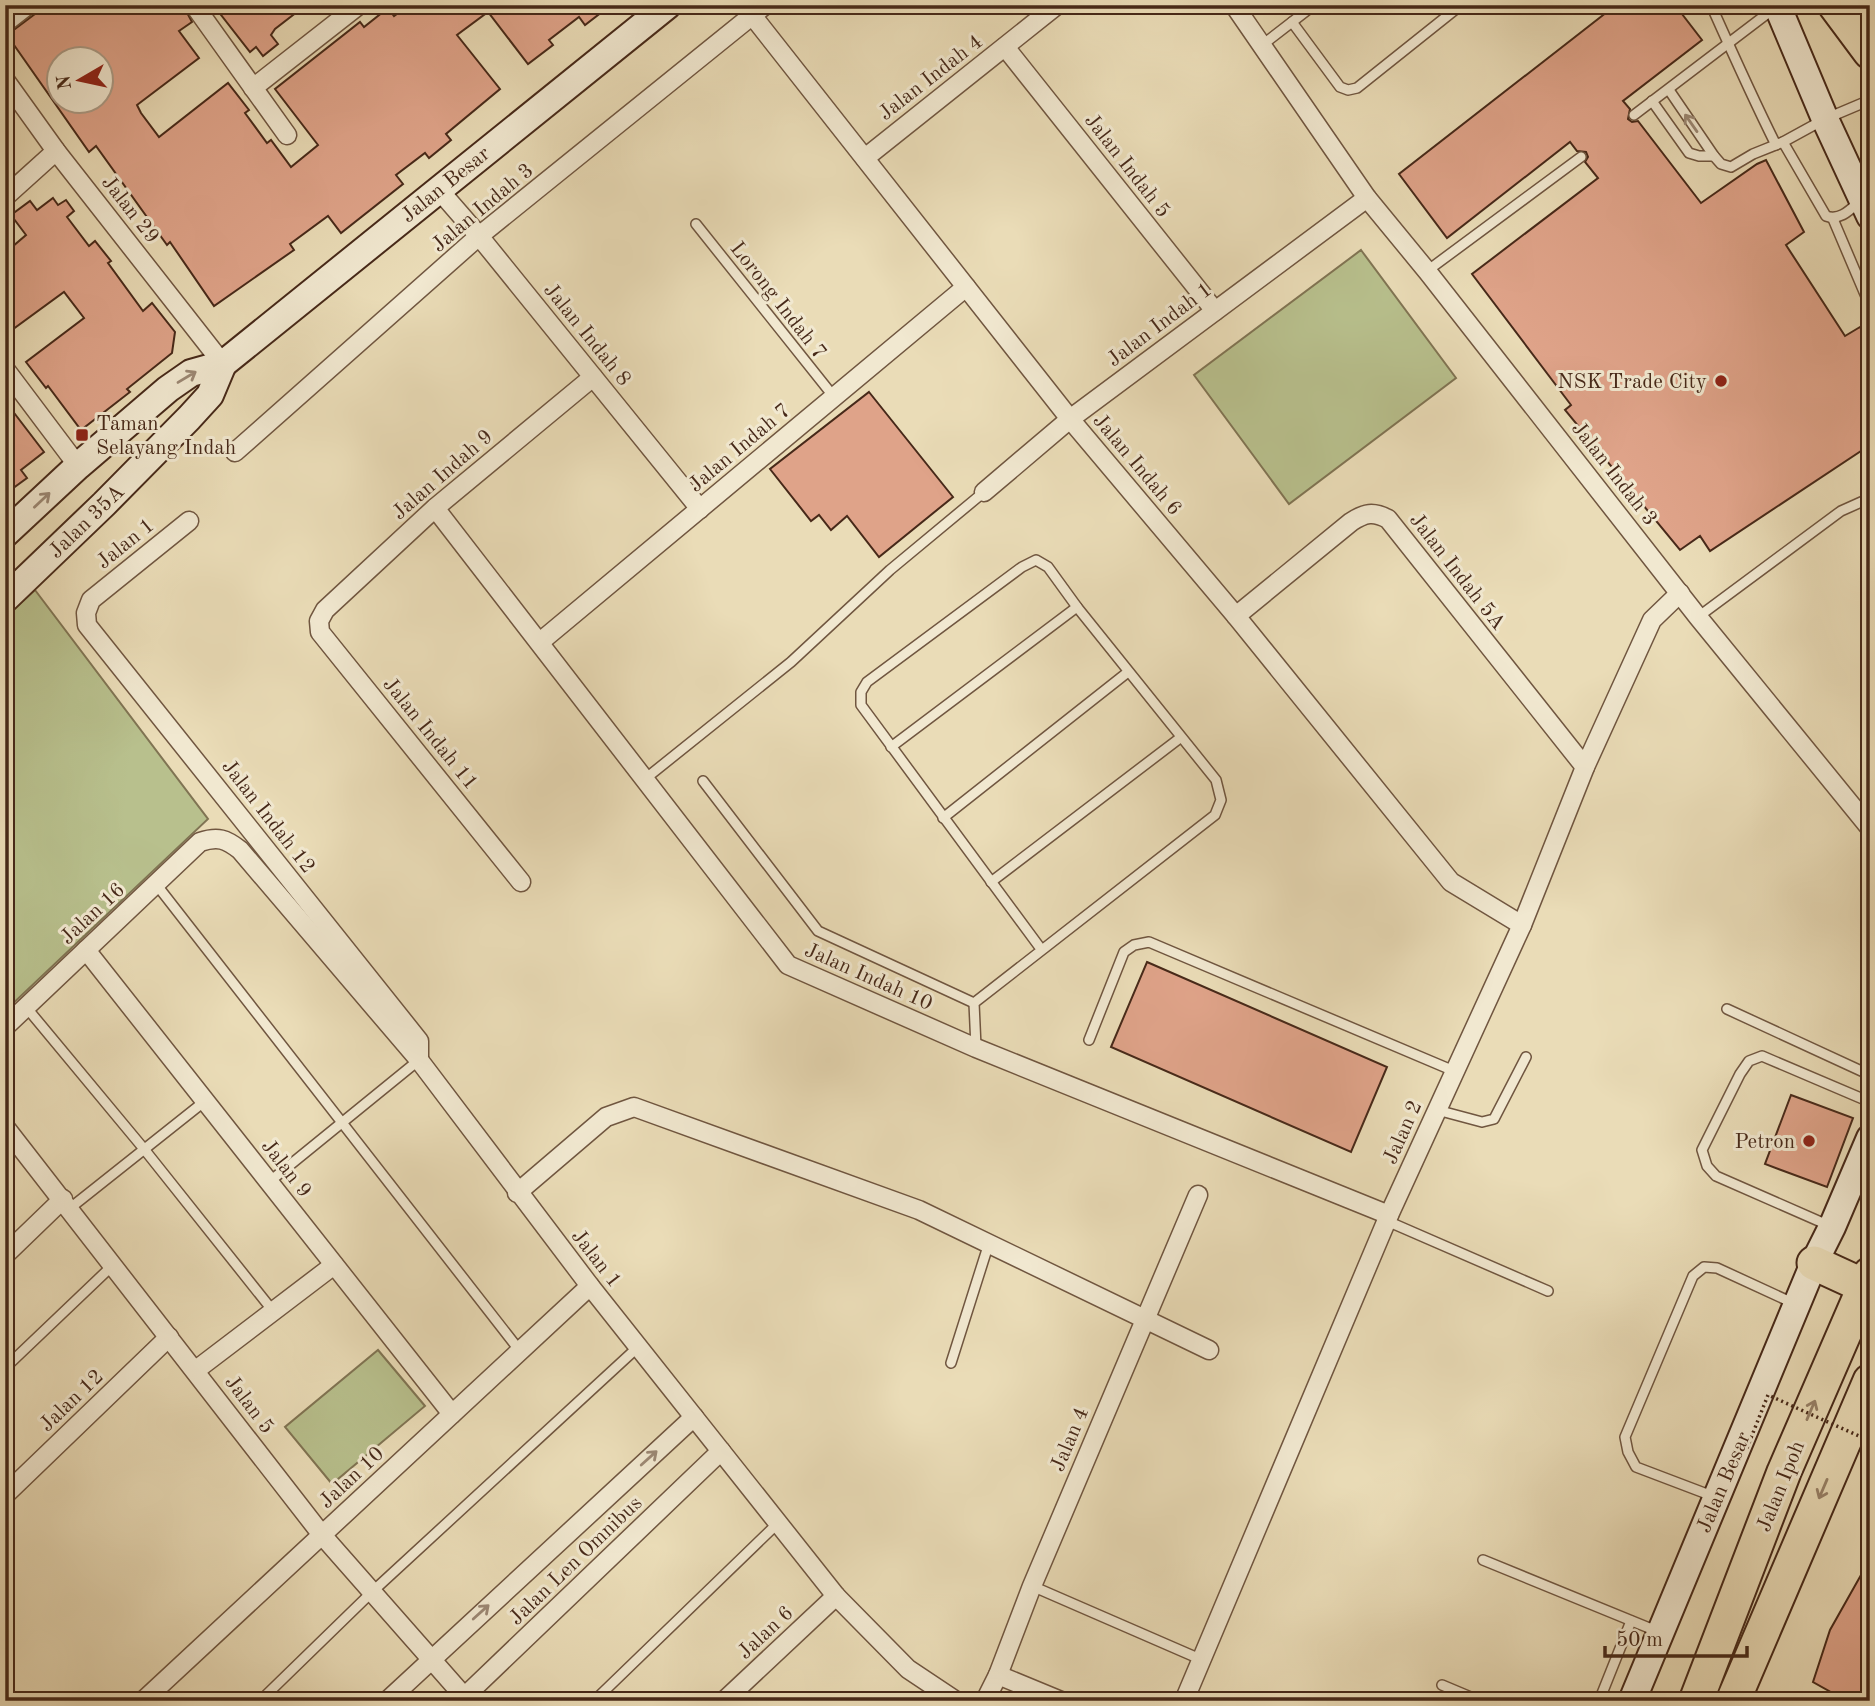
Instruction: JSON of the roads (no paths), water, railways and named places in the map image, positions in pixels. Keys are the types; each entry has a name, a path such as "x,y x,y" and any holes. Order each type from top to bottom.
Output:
{"highway":[{"path":"1835,5 1870,52"},
{"path":"1814,1263 1867,1280"},
{"name":"Jalan Ipoh","path":"1696,1701 1784,1472 1867,1280"},
{"name":"Jalan Ipoh","path":"1733,1701 1870,1381"},
{"path":"1744,1701 1805,1532"},
{"path":"1684,1701 1749,1565"}],"street":[{"path":"5,23 28,5"},
{"path":"194,5 286,135"},
{"path":"253,88 359,5"},
{"name":"Jalan Besar","path":"223,364 668,5"},
{"name":"Jalan Indah 4","path":"865,158 1057,5"},
{"name":"Jalan Indah 3","path":"1234,5 1367,198 1698,617 1870,828"},
{"path":"1778,6 1866,208"},
{"name":"Jalan Indah 3","path":"235,452 480,236 754,9"},
{"name":"Jalan Indah 6","path":"754,9 865,158 1070,419 1236,616 1451,882 1522,925"},
{"name":"Jalan Indah 5","path":"1005,47 1214,311"},
{"name":"Jalan 29","path":"5,80 56,151 223,364"},
{"path":"5,197 56,151"},
{"name":"Jalan Indah 8","path":"439,190 480,236 700,509"},
{"name":"Jalan Indah 1","path":"984,492 1070,419 1367,198"},
{"name":"Jalan Indah 7","path":"540,642 966,287"},
{"path":"5,534 78,466 191,373 223,364"},
{"name":"Jalan 35A","path":"5,599 189,418 210,394 223,364"},
{"path":"5,369 78,466"},
{"name":"Jalan Indah 9","path":"325,610 435,508 593,377"},
{"name":"Jalan Indah 10","path":"435,508 788,965 976,1048 1388,1218"},
{"name":"Jalan Indah 5A","path":"1236,616 1351,522 1362,515 1375,512 1388,519 1585,767"},
{"name":"Jalan 1","path":"91,600 189,521"},
{"name":"Jalan 2","path":"1184,1701 1388,1218 1522,925 1585,767 1652,620 1680,593"},
{"name":"Jalan Indah 12","path":"91,600 86,612 88,625 419,1041 419,1060"},
{"name":"Jalan Indah 11","path":"325,610 319,621 320,632 521,882"},
{"name":"Jalan 1","path":"212,838 226,839 240,850 419,1060 517,1193 836,1596 908,1669 956,1701"},
{"name":"Jalan 16","path":"5,1027 200,842 212,838"},
{"name":"Jalan 9","path":"86,950 452,1414"},
{"path":"517,1193 606,1116 634,1107 919,1210 1209,1350"},
{"name":"Jalan 5","path":"5,1127 322,1535 464,1699"},
{"name":"Jalan Besar","path":"1632,1701 1814,1263 1870,1139"},
{"name":"Jalan 4","path":"985,1701 1198,1195"},
{"path":"5,1255 66,1204"},
{"path":"196,1370 334,1265"},
{"name":"Jalan 10","path":"143,1701 590,1286"},
{"name":"Jalan 12","path":"5,1495 169,1337"},
{"path":"387,1701 430,1658 694,1417"},
{"name":"Jalan Len Omnibus","path":"464,1699 721,1451"},
{"name":"Jalan 6","path":"724,1701 836,1596"},
{"path":"998,1675 1061,1701"}],"lane":[{"path":"1261,46 1314,5"},
{"path":"1292,22 1340,87 1348,90 1357,88 1461,5"},
{"path":"1711,5 1750,94 1826,216 1833,219 1866,208"},
{"path":"1634,115 1778,6"},
{"path":"1669,90 1714,156 1731,167 1825,119 1870,100"},
{"path":"1652,101 1689,153 1714,156"},
{"path":"1427,271 1581,158"},
{"path":"1833,219 1870,306"},
{"name":"Lorong Indah 7","path":"696,224 834,397"},
{"path":"645,779 791,662 890,570 984,492"},
{"path":"1698,617 1841,511 1870,498"},
{"path":"974,1003 1215,816 1221,800 1216,780 1180,738 1048,567 1036,560 1022,567 867,682 861,692 861,705 1041,949"},
{"path":"891,747 1077,607"},
{"path":"943,818 1128,672"},
{"path":"991,882 1180,738"},
{"path":"703,780 818,931 974,1003"},
{"path":"156,884 520,1351"},
{"path":"1089,1040 1124,952 1134,945 1149,942 1454,1071"},
{"path":"974,1003 976,1048"},
{"path":"26,1007 273,1311"},
{"path":"1727,1009 1870,1075"},
{"path":"1437,1110 1482,1122 1494,1119 1526,1056"},
{"path":"1832,1227 1716,1176 1707,1166 1702,1150 1740,1074 1749,1061 1762,1056 1870,1102"},
{"path":"269,1182 419,1060"},
{"path":"66,1204 144,1149 205,1101"},
{"path":"1388,1218 1548,1291"},
{"path":"951,1363 989,1242"},
{"path":"5,1368 113,1265"},
{"path":"1717,1498 1636,1467 1628,1452 1625,1437 1693,1276 1704,1267 1717,1268 1797,1305"},
{"path":"260,1701 372,1592 638,1347"},
{"path":"594,1701 778,1523"},
{"path":"1483,1560 1660,1633"},
{"path":"1032,1586 1200,1660"},
{"path":"1600,1701 1631,1621"},
{"path":"1442,1685 1480,1701"}],"place":[{"name":"NSK Trade City","path":"1721,381"},
{"name":"Taman Selayang Indah","path":"82,435"},
{"name":"Petron","path":"1809,1141"}]}
